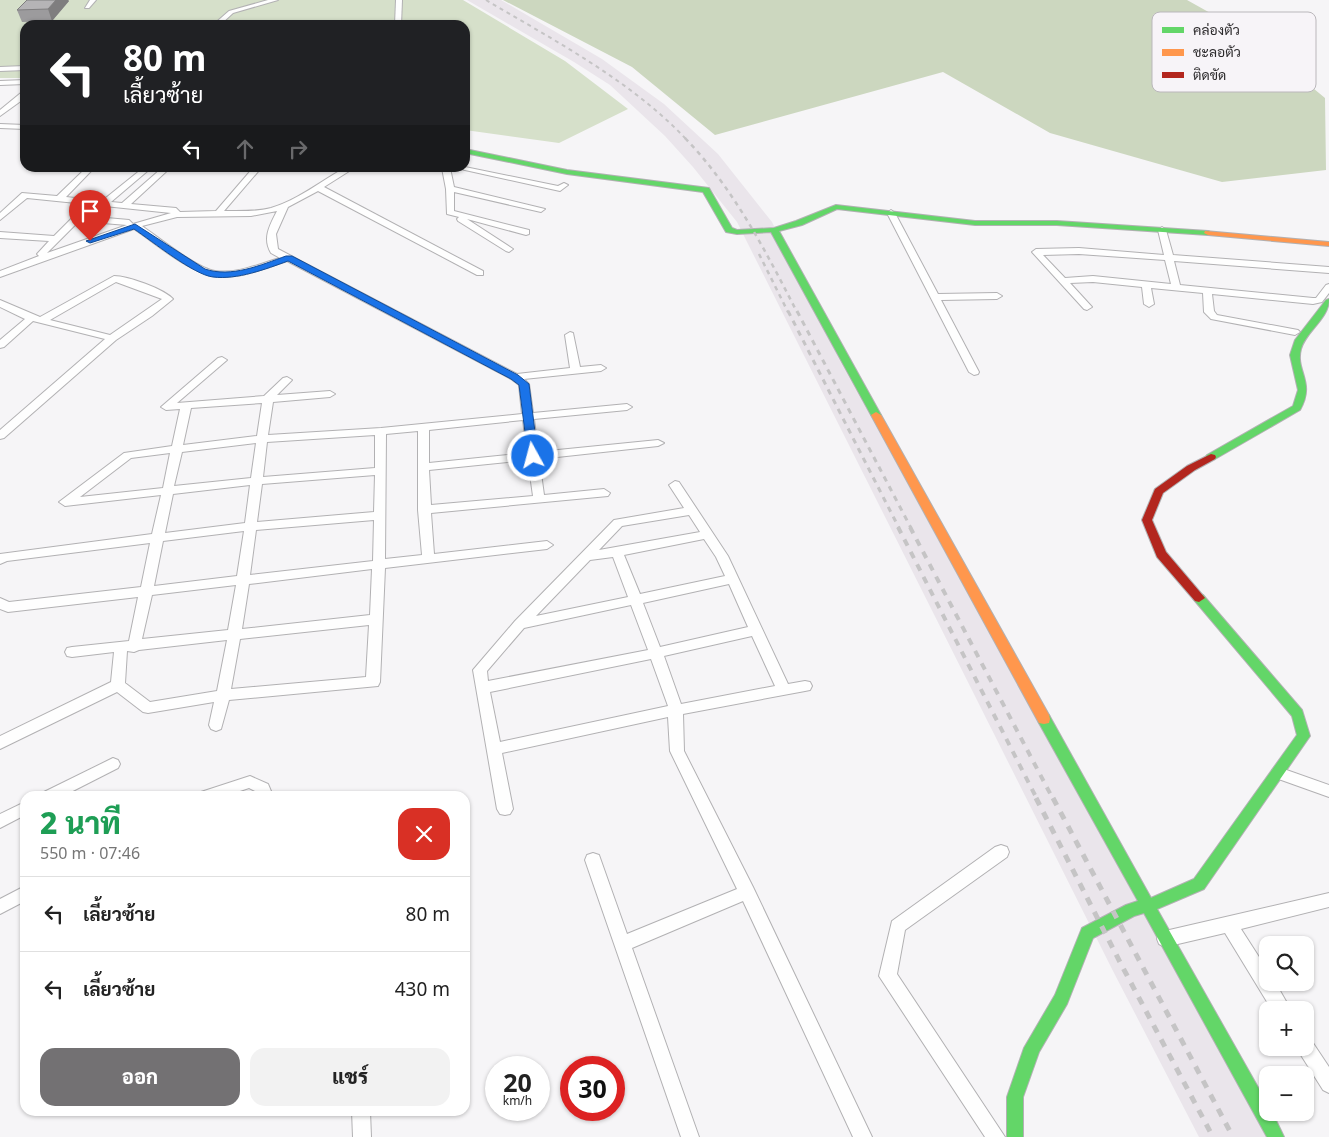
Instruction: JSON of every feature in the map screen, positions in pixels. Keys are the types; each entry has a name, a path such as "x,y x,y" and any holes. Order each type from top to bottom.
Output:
{"street":[{"path":"87,7 93,0"},
{"path":"222,20 231,12 274,0"},
{"path":"398,20 399,0"},
{"path":"0,69 20,68"},
{"path":"0,83 20,82"},
{"path":"0,114 20,98"},
{"path":"0,126 20,127"},
{"path":"470,153 576,174 706,190 729,230 737,232 787,228 815,216 825,209 836,207 975,223 1058,223 1329,244"},
{"path":"59,199 86,172"},
{"path":"104,203 142,172"},
{"path":"125,205 162,172"},
{"path":"218,213 254,172"},
{"path":"0,217 25,195 186,212 264,212 284,206 343,172"},
{"path":"461,175 521,179"},
{"path":"461,175 542,209"},
{"path":"450,212 461,175"},
{"path":"317,187 480,273"},
{"path":"41,254 93,202"},
{"path":"284,206 270,237 270,244 274,251 515,377 524,384 539,500"},
{"path":"0,274 132,225 186,212"},
{"path":"450,212 526,232"},
{"path":"450,212 509,249"},
{"path":"891,213 974,372"},
{"path":"77,218 132,225 202,271 214,274 251,271 289,258"},
{"path":"774,230 1276,1137"},
{"path":"1162,230 1176,287"},
{"path":"0,235 56,239"},
{"path":"1087,307 1036,252 1079,251 1168,257 1328,272"},
{"path":"0,436 112,338 168,299 156,292 122,279 114,279 41,321"},
{"path":"1062,281 1094,279 1317,301 1329,287"},
{"path":"1146,284 1149,304"},
{"path":"1207,290 1208,312 1214,317 1295,332"},
{"path":"935,297 997,296"},
{"path":"1015,1137 1015,1097 1032,1048 1061,1000 1087,933 1131,910 1165,900 1199,884 1304,736 1298,714 1161,554 1148,520 1159,491 1191,468 1297,408 1304,390 1295,355 1299,340 1329,302"},
{"path":"0,303 30,318 112,338"},
{"path":"0,345 30,318"},
{"path":"570,335 576,371"},
{"path":"222,360 166,407 330,394"},
{"path":"515,377 601,368"},
{"path":"216,725 223,695 242,579 268,398 287,380"},
{"path":"118,685 127,647 145,591 186,406"},
{"path":"380,471 257,481 65,502 128,455 262,439 381,431 627,407"},
{"path":"424,427 424,510 428,558"},
{"path":"118,685 148,708 223,695 373,682 379,563 381,431"},
{"path":"423,467 658,443"},
{"path":"675,485 722,556 784,689"},
{"path":"424,510 604,493"},
{"path":"505,808 480,670 520,624 618,523 692,510"},
{"path":"0,560 4,556 250,526 379,516"},
{"path":"586,556 617,552 708,534"},
{"path":"0,603 8,607 547,545"},
{"path":"617,552 676,710 677,751 747,892 863,1137"},
{"path":"520,624 733,579"},
{"path":"72,652 377,619"},
{"path":"482,688 656,653 756,630"},
{"path":"0,743 118,685"},
{"path":"495,749 676,710 805,686"},
{"path":"59,791 113,764"},
{"path":"1278,773 1329,791"},
{"path":"222,791 250,782 263,788 264,791"},
{"path":"0,821 20,811"},
{"path":"996,1137 888,976 898,926 1001,852"},
{"path":"593,860 690,1137"},
{"path":"622,944 747,892"},
{"path":"0,907 20,896"},
{"path":"1165,939 1329,900"},
{"path":"1229,924 1276,1001"},
{"path":"1311,1056 1329,1084"},
{"path":"361,1116 362,1137"}],"shaded area":[{"path":"467,0 501,0 602,59 664,104 718,154 772,222 840,361 1267,1137 1199,1137 1113,971 737,222 693,167 665,136 610,85"}],"green space":[{"path":"0,0 463,0 565,61 628,109 559,143 470,131 470,20 20,20 20,78 0,78"},
{"path":"503,0 1187,0 1208,12 1152,12 1152,92 1316,91 1325,98 1326,170 1222,182 1050,133 943,72 715,135 632,67"}],"building":[{"path":"27,0 56,0 48,9 17,10"}],"railway":[{"path":"486,0 565,46 616,80 641,98 685,138"},
{"path":"685,138 734,199 797,312"},
{"path":"759,254 788,312"},
{"path":"788,311 899,528"},
{"path":"797,311 911,528"},
{"path":"898,527 1037,799"},
{"path":"910,527 1053,799"},
{"path":"1036,798 1122,966 1213,1137"},
{"path":"1053,798 1233,1137"}],"traffic: fast":[{"path":"470,152 567,172 706,190 729,230 737,232 774,230 876,415"},
{"path":"774,230 799,223 836,207 975,223 1057,223 1208,233"},
{"path":"1211,457 1297,408 1303,390 1295,355 1299,340 1329,302"},
{"path":"1015,1137 1015,1097 1032,1048 1061,999 1087,933 1131,910 1165,900 1199,884 1304,736 1298,714 1199,598"},
{"path":"1044,719 1276,1137"}],"traffic: slow":[{"path":"1208,233 1329,244"},
{"path":"876,415 1044,719"}],"traffic: jam":[{"path":"1199,598 1161,554 1147,520 1159,491 1191,468 1211,457"}],"route":[{"path":"90,241 135,226 202,271 214,274 251,271 289,258 515,377 524,384 533,456"}]}
